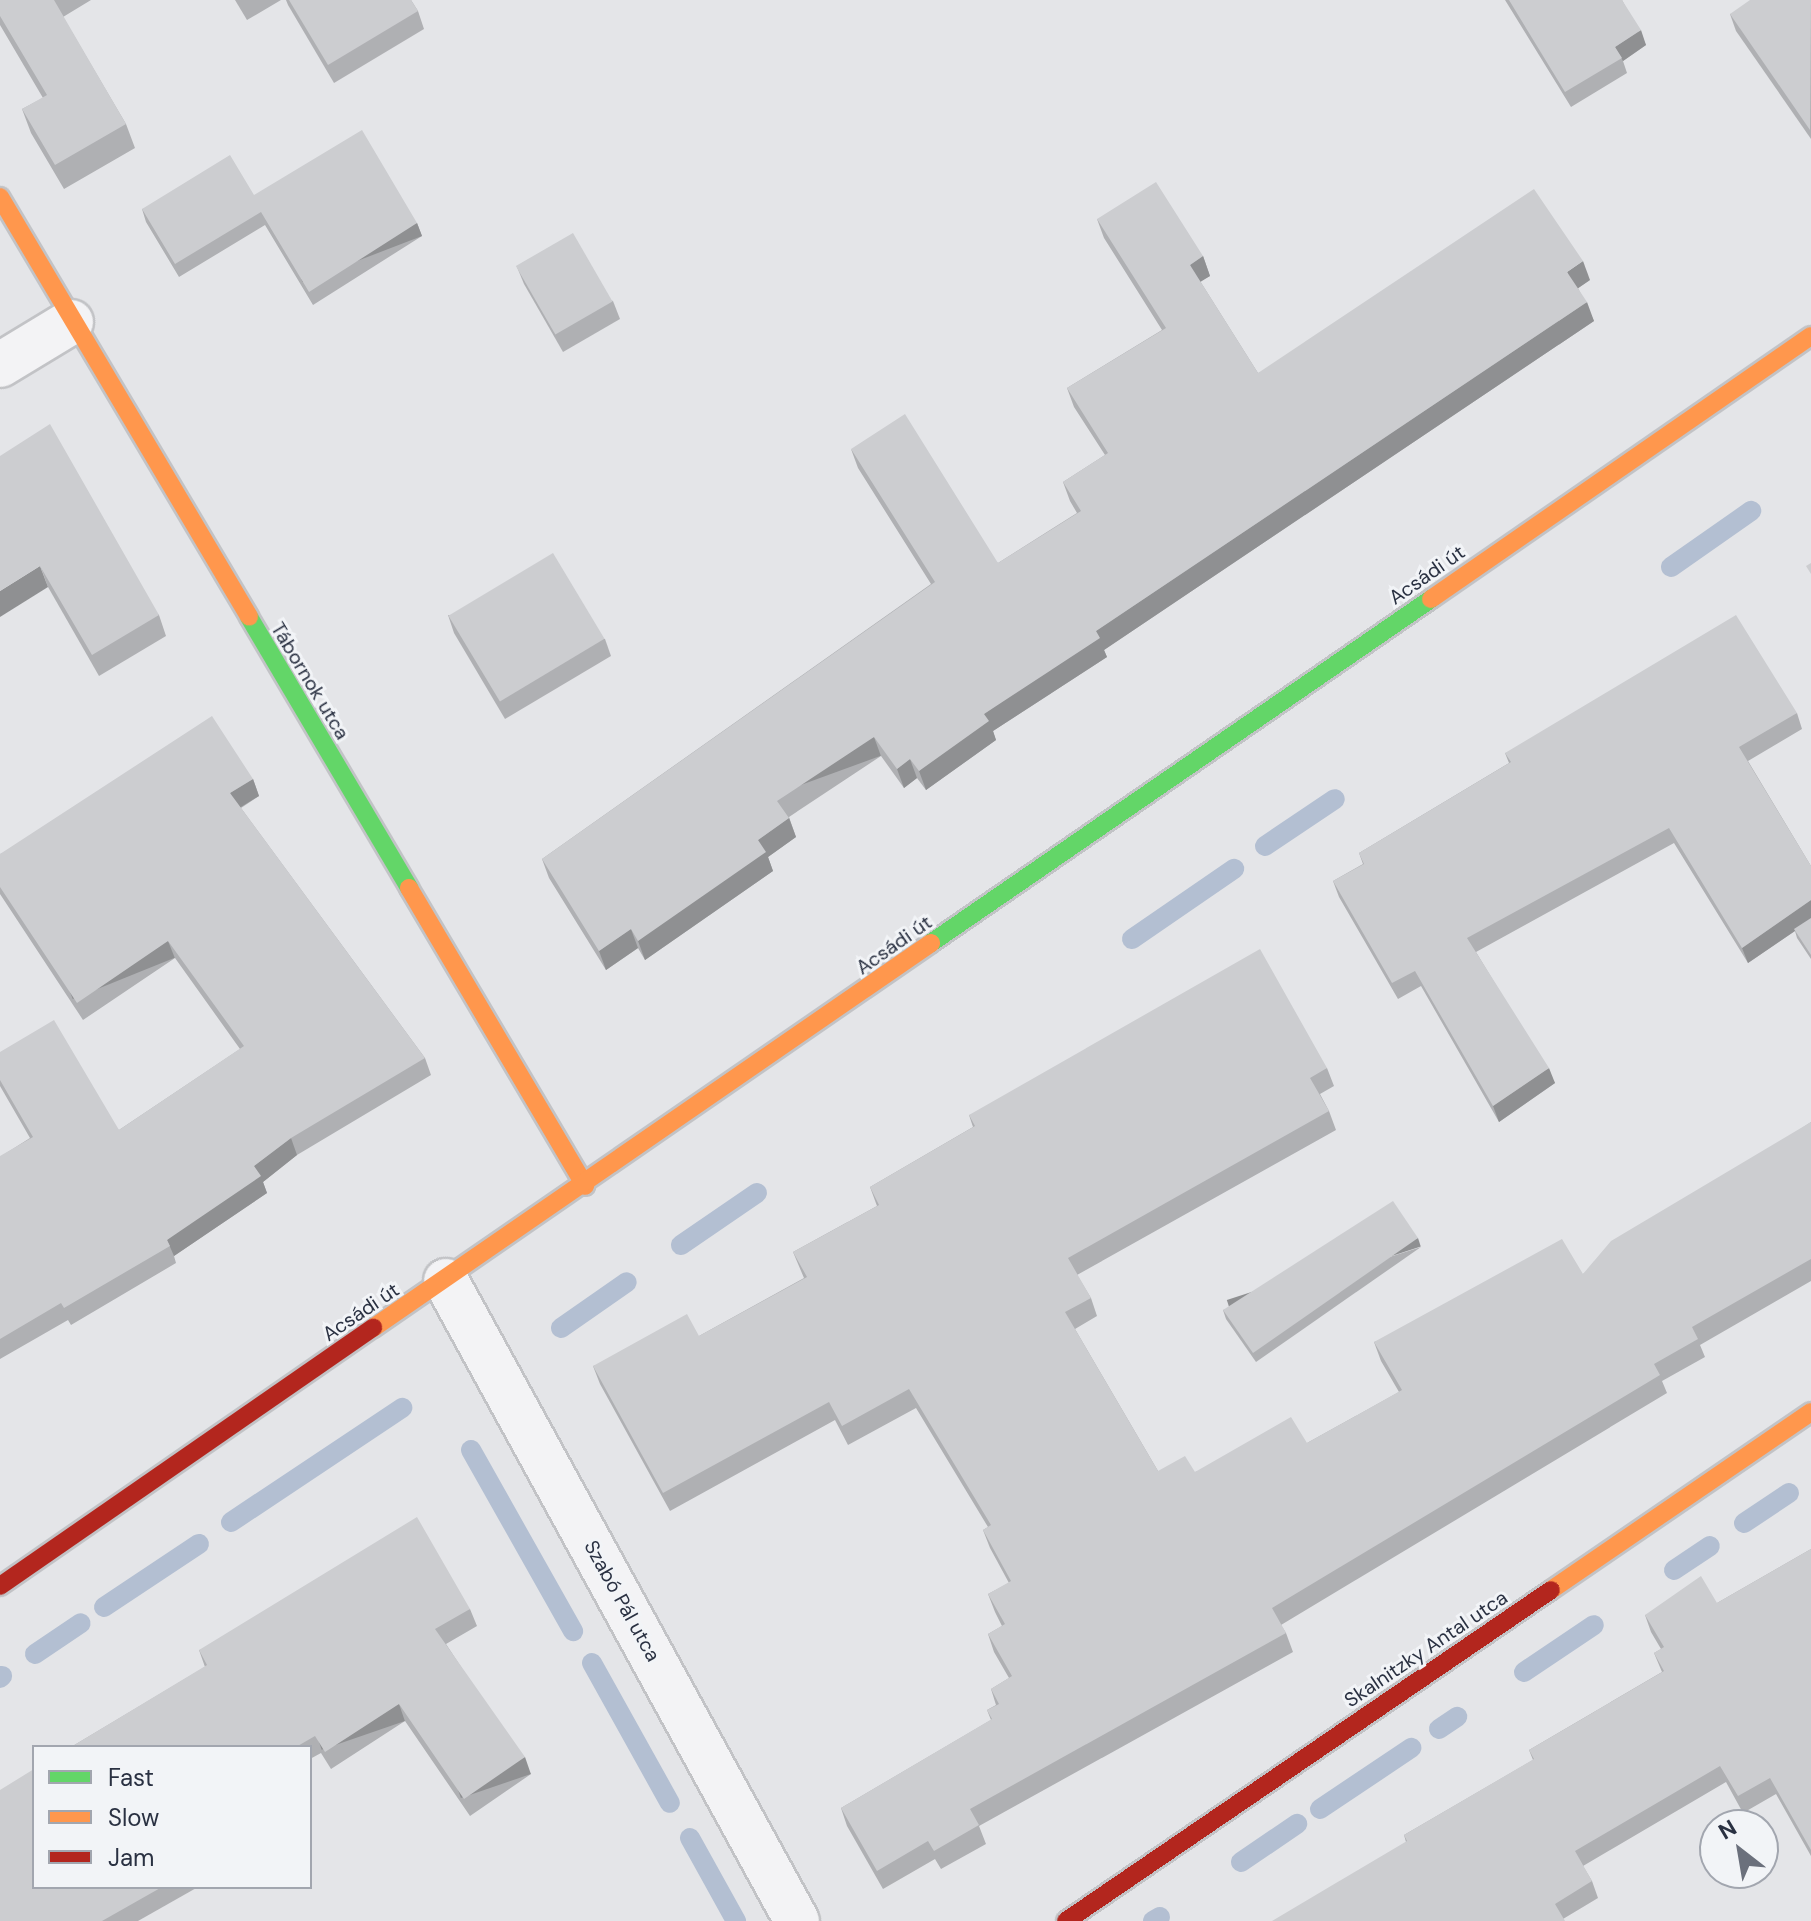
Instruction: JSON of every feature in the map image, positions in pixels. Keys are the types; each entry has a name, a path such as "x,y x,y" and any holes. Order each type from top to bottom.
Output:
{"main road":[{"name":"Tábornok utca","path":"0,197 71,322 585,1186"},
{"name":"Acsádi út","path":"0,1586 585,1186 1811,336"},
{"name":"Skalnitzky Antal utca","path":"1066,1921 1811,1412"}],"street":[{"path":"0,365 71,322"},
{"name":"Szabó Pál utca","path":"446,1281 797,1921"}],"building":[{"path":"0,0 54,0 126,124 55,165 22,109 47,95 0,16"},
{"path":"289,0 411,0 418,11 328,65"},
{"path":"1509,0 1622,0 1641,30 1615,47 1622,58 1565,92"},
{"path":"1750,0 1811,0 1810,130 1730,14"},
{"path":"362,130 417,223 309,292 261,212 175,264 142,209 230,155 254,195"},
{"path":"1156,182 1203,256 1190,265 1258,373 1534,189 1583,261 1567,272 1587,302 1096,631 1100,638 984,714 989,721 919,771 910,759 897,769 874,737 777,801 789,818 758,840 766,852 638,941 631,929 599,951 542,859 935,582 851,449 905,414 998,563 1081,511 1063,482 1108,453 1067,388 1166,328 1097,219"},
{"path":"573,233 612,301 555,334 516,266"},
{"path":"50,424 159,615 92,655 40,566 0,591 0,456"},
{"path":"553,553 605,639 500,702 448,616"},
{"path":"1736,615 1797,713 1739,747 1811,866 1811,900 1742,948 1669,828 1467,938 1549,1068 1493,1106 1415,971 1392,983 1333,881 1364,864 1359,853 1511,762 1505,753"},
{"path":"212,716 253,779 230,793 425,1058 291,1138 254,1166 261,1176 167,1240 170,1246 64,1308 61,1303 0,1339 0,1156 33,1137 0,1080 0,1052 54,1020 119,1130 244,1046 168,941 77,1003 0,887 0,854"},
{"path":"1811,918 1811,955 1794,929"},
{"path":"1260,949 1327,1068 1310,1078 1329,1111 1068,1258 1091,1298 1065,1312 1158,1471 1185,1456 1195,1472 1291,1417 1307,1443 1402,1390 1374,1342 1562,1239 1583,1274 1611,1241 1811,1122 1811,1259 1692,1327 1698,1339 1654,1364 1660,1375 1272,1608 1286,1633 970,1809 979,1825 934,1851 928,1841 877,1871 841,1808 992,1719 987,1710 999,1704 991,1689 1012,1676 988,1634 1005,1624 988,1594 1011,1581 983,1530 991,1525 909,1389 842,1426 829,1402 663,1493 593,1366 687,1314 699,1336 807,1277 793,1252 879,1205 870,1187 975,1126 969,1115"},
{"path":"1393,1201 1418,1238 1253,1353 1223,1310"},
{"path":"417,1517 470,1609 435,1629 525,1757 464,1799 399,1704 325,1752 315,1736 299,1745 74,1745 207,1665 199,1650"},
{"path":"1811,1549 1811,1850 1770,1778 1738,1796 1720,1766 1575,1851 1592,1881 1555,1904 1565,1921 1272,1921 1407,1841 1404,1835 1534,1759 1529,1750 1664,1671 1654,1653 1664,1647 1645,1615 1701,1576 1717,1603"},
{"path":"32,1770 32,1889 158,1889 102,1921 0,1921 0,1790"}],"waterway":[{"path":"1671,567 1751,511"},
{"path":"1265,846 1335,799"},
{"path":"1132,939 1234,869"},
{"path":"681,1245 757,1193"},
{"path":"561,1328 627,1282"},
{"path":"231,1522 402,1408"},
{"path":"471,1450 573,1631"},
{"path":"1744,1523 1789,1493"},
{"path":"104,1607 199,1544"},
{"path":"1674,1570 1710,1546"},
{"path":"35,1654 81,1623"},
{"path":"1524,1672 1594,1625"},
{"path":"592,1663 670,1803"},
{"path":"1439,1729 1457,1717"},
{"path":"1320,1809 1411,1748"},
{"path":"1241,1862 1297,1824"},
{"path":"690,1838 736,1921"},
{"path":"1153,1921 1160,1917"}],"traffic: fast":[{"path":"931,943 1431,599"},
{"path":"249,617 409,888"}],"traffic: slow":[{"path":"0,197 249,617"},
{"path":"1431,599 1811,336"},
{"path":"409,888 585,1186"},
{"path":"373,1328 931,943"},
{"path":"1551,1590 1811,1412"}],"traffic: jam":[{"path":"0,1586 373,1328"},
{"path":"1066,1921 1551,1590"}]}
